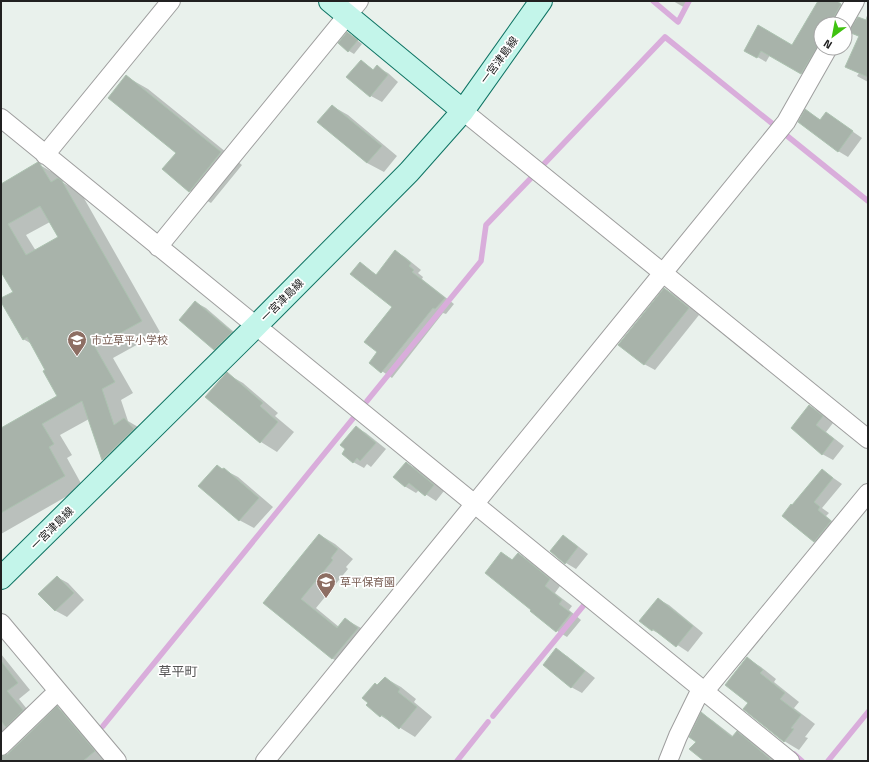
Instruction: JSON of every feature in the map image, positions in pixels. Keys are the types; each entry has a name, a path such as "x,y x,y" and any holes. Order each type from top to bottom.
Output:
{"main road":[{"path":"330,1 353,8 463,110"},
{"name":"一宮津島線","path":"1,578 256,326 409,172 463,110 541,1"}],"street":[{"path":"45,155 171,1"},
{"path":"847,16 855,1"},
{"path":"158,247 353,8"},
{"path":"265,761 786,122 823,56"},
{"path":"463,110 868,440"},
{"path":"2,121 790,761"},
{"path":"668,761 678,736 702,690 868,493"},
{"path":"1,623 117,761"},
{"path":"1,746 58,691"}],"building":[{"path":"818,1 837,1 841,4 835,16 813,16 813,54 801,74 761,51 757,58 744,51 758,25 792,45"},
{"path":"868,14 868,77 845,67 850,56 853,56 853,49 859,36 853,34 853,24 858,17 866,20"},
{"path":"347,32 358,40 348,52 338,43"},
{"path":"361,60 373,70 377,65 388,75 370,97 346,77"},
{"path":"126,75 221,152 189,192 162,169 176,153 108,98"},
{"path":"332,105 382,146 367,163 317,122"},
{"path":"805,109 820,120 826,112 853,131 838,152 798,122"},
{"path":"38,162 51,182 58,178 62,181 142,321 95,347 115,382 102,389 114,425 124,418 134,429 102,460 82,401 42,424 54,444 49,447 65,476 1,513 1,428 57,396 27,337 23,340 1,302 1,298 13,292 1,272 1,184","holes":["40,206 58,237 26,255 8,224"]},
{"path":"395,250 411,263 409,266 414,270 412,272 445,298 435,309 433,308 381,373 369,363 377,352 364,342 392,307 350,274 360,262 376,275"},
{"path":"664,288 689,308 644,365 618,345"},
{"path":"195,301 232,332 214,350 179,320"},
{"path":"227,372 263,403 260,406 278,422 260,443 205,397"},
{"path":"809,405 823,416 816,425 834,439 822,455 791,428"},
{"path":"356,426 376,443 360,461 357,458 353,463 342,454 345,449 340,445"},
{"path":"406,462 434,485 425,496 409,483 405,487 393,477"},
{"path":"217,465 222,469 224,468 259,498 239,521 198,486"},
{"path":"822,469 833,478 814,502 820,507 818,510 831,521 814,542 782,516"},
{"path":"319,534 338,549 331,558 333,560 301,599 337,628 345,618 358,628 332,659 263,603"},
{"path":"563,535 578,547 565,564 550,551"},
{"path":"501,552 512,560 518,553 550,579 545,586 562,600 559,604 571,613 556,632 485,573"},
{"path":"57,576 74,593 55,611 38,594"},
{"path":"658,598 693,626 676,647 653,629 652,631 639,621"},
{"path":"556,648 585,671 571,688 543,665"},
{"path":"747,657 763,670 760,673 785,693 780,699 801,715 791,728 794,729 784,742 743,709 748,703 725,685"},
{"path":"1,661 18,683 7,691 23,710 6,727 1,721"},
{"path":"385,677 400,689 398,692 417,707 399,729 382,715 380,717 366,705 368,703 362,698 375,683 377,685"},
{"path":"57,706 95,751 83,761 1,761 1,756 8,754"},
{"path":"701,712 732,737 737,731 770,759 769,761 704,761 689,749 696,742 689,737"}],"waterway":[{"path":"653,1 678,22 689,1"},
{"path":"543,165 665,37 774,125"},
{"path":"786,135 868,201"},
{"path":"367,401 481,261 486,225 533,176"},
{"path":"103,726 355,416"},
{"path":"493,716 584,605"},
{"path":"828,761 868,712"},
{"path":"457,761 488,722"},
{"path":"794,754 802,761"}],"place":[{"name":"市立草平小学校","path":"77,357"},
{"name":"草平保育園","path":"326,599"}],"district":[{"name":"草平町","path":"178,671"}]}
